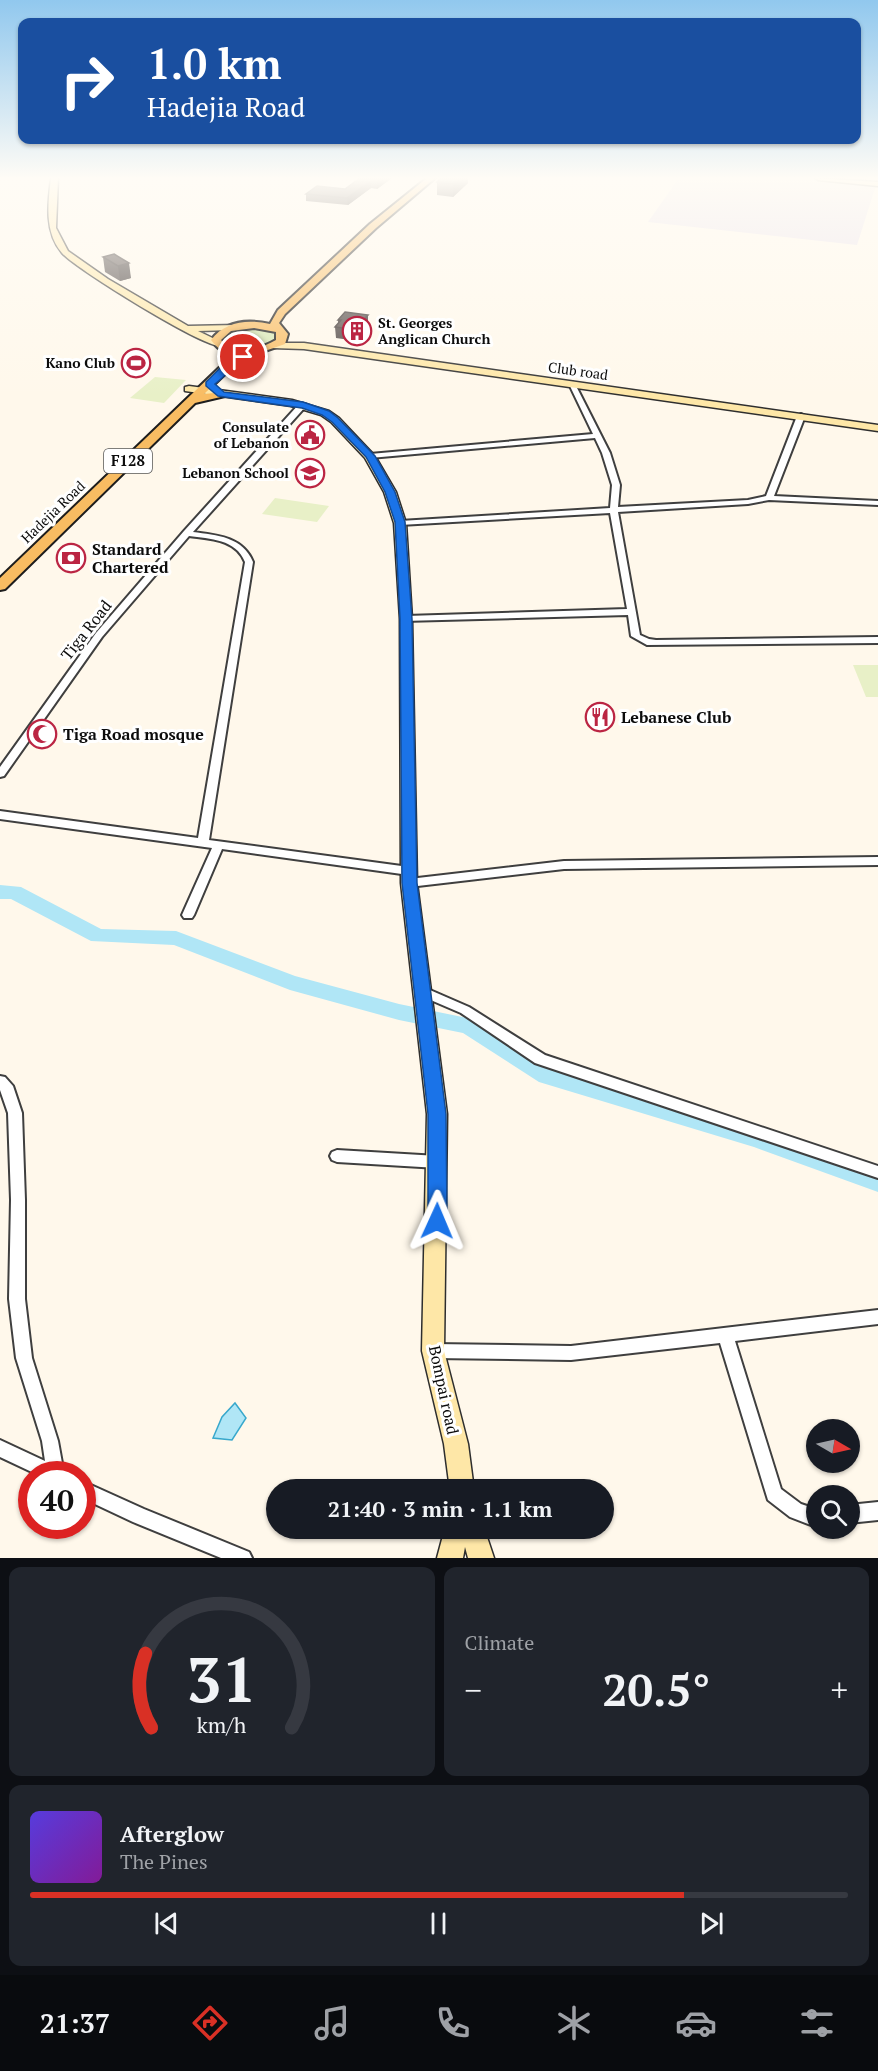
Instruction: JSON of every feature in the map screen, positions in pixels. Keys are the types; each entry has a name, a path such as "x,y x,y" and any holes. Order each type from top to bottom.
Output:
{"main road":[{"path":"64,251 96,276 184,327 237,351 270,348 281,342 281,332 274,323 281,312 346,251"},
{"name":"F128","path":"220,345 216,340 218,335 267,314 336,251"},
{"path":"184,327 208,329 257,325 318,345 794,414 878,423"},
{"name":"Hadejia Road","path":"0,586 198,391 222,358 224,353 220,345"},
{"name":"Club road","path":"270,348 304,346 396,357 878,428"},
{"name":"Hadejia Road","path":"0,572 198,391 233,363 270,348"},
{"name":"Bompai road","path":"198,391 303,405 325,413 335,420 370,456 390,492 400,522 406,619 409,877 437,1114 437,1241 433,1291 433,1352 456,1444 461,1479"},
{"path":"450,1558 454,1539"},
{"path":"475,1539 481,1558"}],"street":[{"path":"572,384 598,435 616,485 614,510 636,636 647,642 878,640"},
{"name":"Tiga Road","path":"0,774 99,635 187,533 303,405"},
{"path":"769,498 794,414"},
{"path":"370,456 598,435"},
{"path":"400,522 748,502 769,498 878,503"},
{"path":"187,533 241,546 249,562 202,844"},
{"path":"406,619 631,612"},
{"path":"0,815 218,846 409,877 564,865 878,861"},
{"path":"188,915 218,846"},
{"path":"423,992 465,1010 540,1059 878,1172"},
{"path":"0,1081 8,1090 15,1113 18,1200 17,1299 24,1358 50,1441 53,1461"},
{"path":"337,1156 438,1162"},
{"path":"433,1352 470,1350 571,1353 878,1317"},
{"path":"724,1334 774,1494 796,1511 806,1514"},
{"path":"0,1448 28,1461"},
{"path":"96,1496 139,1516 243,1558"},
{"path":"860,1513 878,1511"}],"green space":[{"path":"257,328 272,331 277,338 269,345 255,349 233,347 221,340 221,337 231,330"},
{"path":"155,377 186,380 164,403 130,398"},
{"path":"275,498 329,506 317,522 262,514"},
{"path":"853,665 878,665 878,697 866,697"}],"water":[{"path":"235,1403 246,1418 232,1440 213,1438 222,1417"}],"building":[{"path":"114,254 129,263 118,266 103,257"},
{"path":"345,312 368,315 361,322 356,322 350,329 335,327"}],"waterway":[{"path":"0,892 14,892 98,936 176,938 290,982 399,1012 469,1026 547,1076 757,1138 878,1182"}],"place":[{"name":"St. Georges Anglican Church","path":"357,331"},
{"name":"Kano Club","path":"136,363"},
{"name":"Consulate of Lebanon","path":"310,435"},
{"name":"Lebanon School","path":"310,473"},
{"name":"Standard Chartered","path":"71,558"},
{"name":"Lebanese Club","path":"600,717"},
{"name":"Tiga Road mosque","path":"42,734"}],"route":[{"path":"243,357 223,370 209,384 221,394 303,405 325,413 335,420 360,443 370,456 390,492 400,522 406,619 410,883 437,1114 437,1221"}]}
